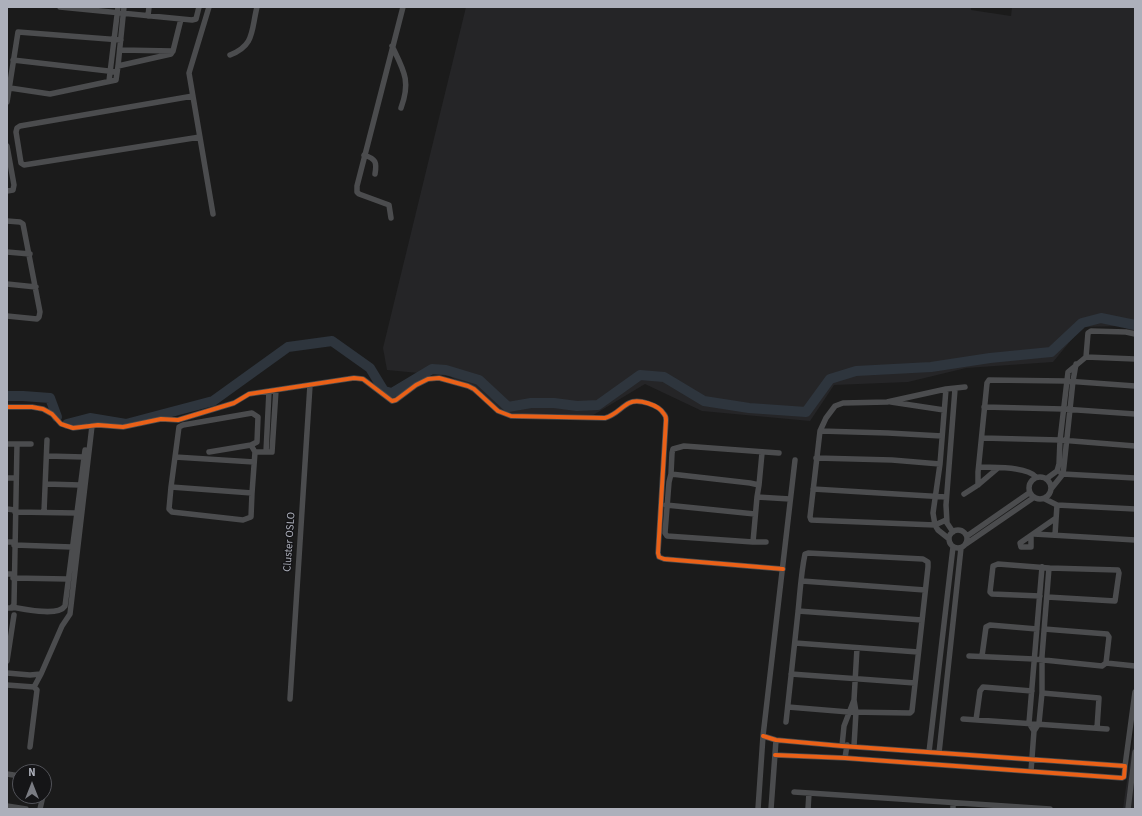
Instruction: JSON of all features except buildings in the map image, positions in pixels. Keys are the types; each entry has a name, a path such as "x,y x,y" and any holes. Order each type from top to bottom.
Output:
{"street":[{"path":"60,7 120,11 148,16 195,20 199,7"},
{"path":"109,81 118,39 120,11 124,7"},
{"path":"148,16 149,7"},
{"path":"209,7 189,69 213,214"},
{"path":"230,55 242,49 248,42 256,7"},
{"path":"391,218 389,205 362,196 357,192 357,183 403,7"},
{"path":"13,60 111,71 170,55 173,51 181,19"},
{"path":"7,102 18,32 118,39"},
{"path":"10,88 52,94 116,79 120,50 118,39"},
{"path":"392,46 405,74 406,82 404,99 401,108"},
{"path":"120,50 173,51"},
{"path":"193,96 20,126 17,128 16,132 21,163 24,165 200,137"},
{"path":"7,146 14,190 7,191"},
{"path":"364,155 375,160 375,174"},
{"path":"7,221 23,224 40,310 39,318 7,316"},
{"path":"7,252 30,254"},
{"path":"7,284 36,287"},
{"path":"1086,357 1089,331 1126,332 1135,334"},
{"path":"1046,479 1057,470 1059,464 1063,441 1066,410 1066,381 1068,372 1086,357 1135,360"},
{"path":"1066,410 1076,364"},
{"path":"7,407 32,407 43,409 52,414 61,424 68,427 78,428 98,425 123,427 161,420 178,420 234,403 249,394 359,378 392,401 396,400 428,378 439,378 474,389 498,411 511,416 605,418 614,415 628,403 635,401 657,407 664,413 666,420 658,553 659,557 664,559 783,569"},
{"path":"978,485 984,407 987,383 989,380 1073,381 1135,386"},
{"name":"Cluster OSLO","path":"290,699 310,385"},
{"path":"946,520 935,525 811,520 810,517 816,458 820,431 832,410 839,404 887,402 946,389 965,387"},
{"path":"946,389 940,464 933,513 935,525 938,530 948,538 949,543 953,547 957,549 962,548"},
{"path":"953,532 946,520 946,496 955,389"},
{"path":"269,452 276,390"},
{"path":"269,391 269,452"},
{"path":"887,402 944,410"},
{"path":"984,407 1135,414"},
{"path":"209,452 251,445 257,442 258,417 252,413 183,425 179,427 169,509 172,512 243,520 251,517 255,452 251,445"},
{"path":"944,420 953,421"},
{"path":"32,687 41,674 62,626 70,614 92,426"},
{"path":"820,431 888,432 942,436"},
{"path":"982,438 1063,441 1135,446"},
{"path":"44,512 47,440"},
{"path":"1045,499 1063,474 1065,462 1063,441"},
{"path":"7,444 31,444"},
{"path":"9,608 14,604 11,575 14,544 17,444"},
{"path":"766,542 668,536 665,533 666,505 668,482 671,474 672,453 673,449 684,446 762,453 779,453"},
{"path":"9,608 56,612 62,610 66,602 85,450"},
{"path":"941,450 950,450"},
{"path":"255,452 269,452"},
{"path":"753,542 762,453"},
{"path":"46,456 84,457"},
{"path":"175,457 254,462"},
{"path":"816,458 892,460 940,464"},
{"path":"758,809 763,736 795,460"},
{"path":"979,467 1027,471 1036,477"},
{"path":"964,494 978,485 998,468"},
{"path":"1057,470 1063,474 1135,478"},
{"path":"671,474 735,480 759,485"},
{"path":"1051,489 1050,483 1041,477 1036,477 1031,480 1028,486 1029,493 1033,498 1039,500 1045,499 1057,505 1135,509"},
{"path":"7,478 16,478"},
{"path":"46,484 80,486"},
{"path":"171,487 252,493"},
{"path":"813,489 946,496"},
{"path":"966,536 1029,493"},
{"path":"757,496 790,499"},
{"path":"939,753 962,548 1033,498"},
{"path":"666,505 755,514"},
{"path":"1055,535 1057,505"},
{"path":"7,509 15,511 76,513"},
{"path":"1056,518 1032,535 1135,540"},
{"path":"948,538 953,532 961,530 966,536 966,544"},
{"path":"7,542 14,544 72,548"},
{"path":"929,752 953,547"},
{"path":"786,722 805,556 808,553 922,559 928,562 913,708 910,713 849,712 788,707"},
{"path":"1040,596 992,594 990,592 993,566 995,564 1049,568 1118,570 1119,573 1115,601 1047,597"},
{"path":"1034,731 1029,723 1042,567"},
{"path":"1031,771 1034,731 1039,723 1042,693 1042,660 1049,568"},
{"path":"11,575 68,579"},
{"path":"802,581 925,590"},
{"path":"798,611 922,620"},
{"path":"1038,614 1046,614"},
{"path":"7,661 14,615"},
{"path":"982,656 986,627 990,625 1037,629"},
{"path":"1044,629 1107,634 1109,637 1106,664"},
{"path":"795,643 918,652"},
{"path":"854,746 856,712 854,700 857,648"},
{"path":"970,656 1034,659 1102,666 1106,664 1135,666"},
{"path":"7,673 30,675 41,674"},
{"path":"791,674 915,683"},
{"path":"30,675 33,679 32,687"},
{"path":"7,684 36,688 37,693 30,747"},
{"path":"976,720 980,691 983,688 1032,692"},
{"path":"775,755 845,758 1122,778 1124,777 1135,692"},
{"path":"1042,693 1099,698 1097,728"},
{"path":"845,758 844,729 854,700"},
{"path":"962,719 1039,723 1107,729"},
{"path":"844,729 855,730"},
{"path":"763,736 776,740 844,746 1125,766"},
{"path":"771,809 776,740"},
{"path":"1128,809 1135,752"},
{"path":"794,792 1050,809"},
{"path":"808,809 809,793"},
{"path":"952,809 953,802"},
{"path":"7,806 26,809"},
{"path":"35,809 40,809"}],"shaded area":[{"path":"466,7 971,7 971,10 1011,16 1012,7 1135,7 1135,333 1122,326 1082,327 1053,362 966,368 908,382 834,385 810,421 702,411 645,384 590,417 507,417 450,376 387,370 383,348"},
{"path":"1135,727 1135,809 1123,809 1125,794"}],"waterway":[{"path":"67,424 90,418 126,424 213,401 288,347 332,341 370,368 384,391 392,393 432,369 446,370 479,380 508,407 531,403 554,403 577,406 598,405 640,375 664,377 704,401 749,408 806,412 830,379 856,371 931,367 990,358 1051,352 1082,323 1101,318 1135,325"},
{"path":"7,396 50,398 57,417"}],"cycle path":[{"path":"7,407 32,407 43,409 52,414 61,424 73,428 98,425 123,427 161,419 178,420 234,403 249,394 354,378 363,379 392,401 396,400 416,385 428,379 439,378 474,389 498,411 511,416 605,418 629,403 638,401 648,403 658,408 664,414 666,419 658,553 659,557 664,559 783,569"},
{"path":"763,736 776,740 842,746 1125,766 1124,777 1122,778 845,758 775,755"}]}
